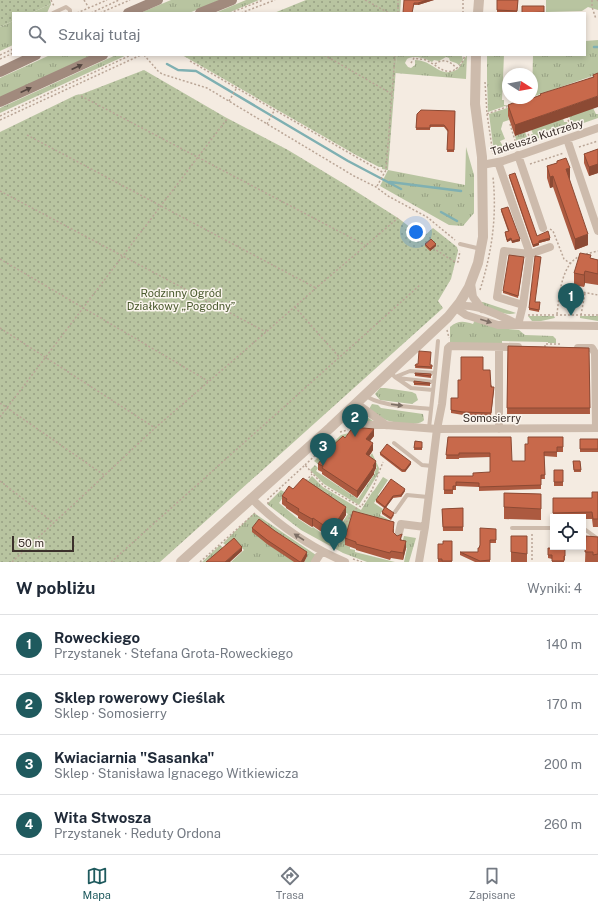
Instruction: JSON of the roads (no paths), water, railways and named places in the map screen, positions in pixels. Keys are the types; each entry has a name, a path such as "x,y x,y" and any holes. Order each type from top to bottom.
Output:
{"main road":[{"path":"130,12 158,0"},
{"path":"202,12 232,0"},
{"path":"0,72 34,56"},
{"path":"0,102 101,56"}],"street":[{"path":"478,12 479,0"},
{"path":"180,562 284,470 365,394 392,374 456,308 466,292 482,249 484,227 482,165 475,104 476,56"},
{"name":"Tadeusza Kutrzeby","path":"482,165 518,152 566,139 598,128"},
{"path":"566,139 598,231"},
{"path":"518,152 544,228"},
{"path":"495,160 530,254 523,305 518,325"},
{"path":"523,305 497,297 504,251 530,254 550,247"},
{"path":"472,278 471,286 473,297 482,309"},
{"path":"456,308 465,306 482,309 518,325"},
{"path":"456,308 466,315 493,324 598,326"},
{"path":"419,562 425,527 432,466 433,428 442,404 448,348 450,346 529,347"},
{"path":"564,346 592,348 595,353 597,428"},
{"path":"499,347 499,429"},
{"path":"356,403 386,425"},
{"name":"Somosierry","path":"343,416 348,421 357,425 499,429 597,428"},
{"path":"251,498 280,524 324,552 345,562"},
{"path":"398,537 399,523 425,527"},
{"path":"315,562 324,552"}],"lane":[{"path":"55,12 66,7 70,10 70,12"},
{"path":"460,244 482,249"},
{"path":"433,428 431,409 438,341"},
{"path":"392,374 410,371 435,373"},
{"path":"392,374 434,382"},
{"path":"392,374 411,388 433,390"},
{"path":"365,394 369,398 378,402 431,409"},
{"path":"394,442 422,465 432,466"},
{"path":"395,512 407,495 428,498"},
{"path":"512,528 550,528"},
{"path":"586,530 598,540"}],"waterway":[{"path":"167,64 178,70 196,71 348,161 401,189"},
{"path":"390,182 461,191"},
{"path":"441,212 457,221"}],"place":[{"name":"Roweckiego","path":"571,316"},
{"name":"Sklep rowerowy Cieślak","path":"355,437"},
{"name":"Kwiaciarnia \"Sasanka\"","path":"323,466"},
{"name":"Wita Stwosza","path":"334,551"}],"park label":[{"name":"Rodzinny Ogród Działkowy „Pogodny”","path":"181,299"}]}
